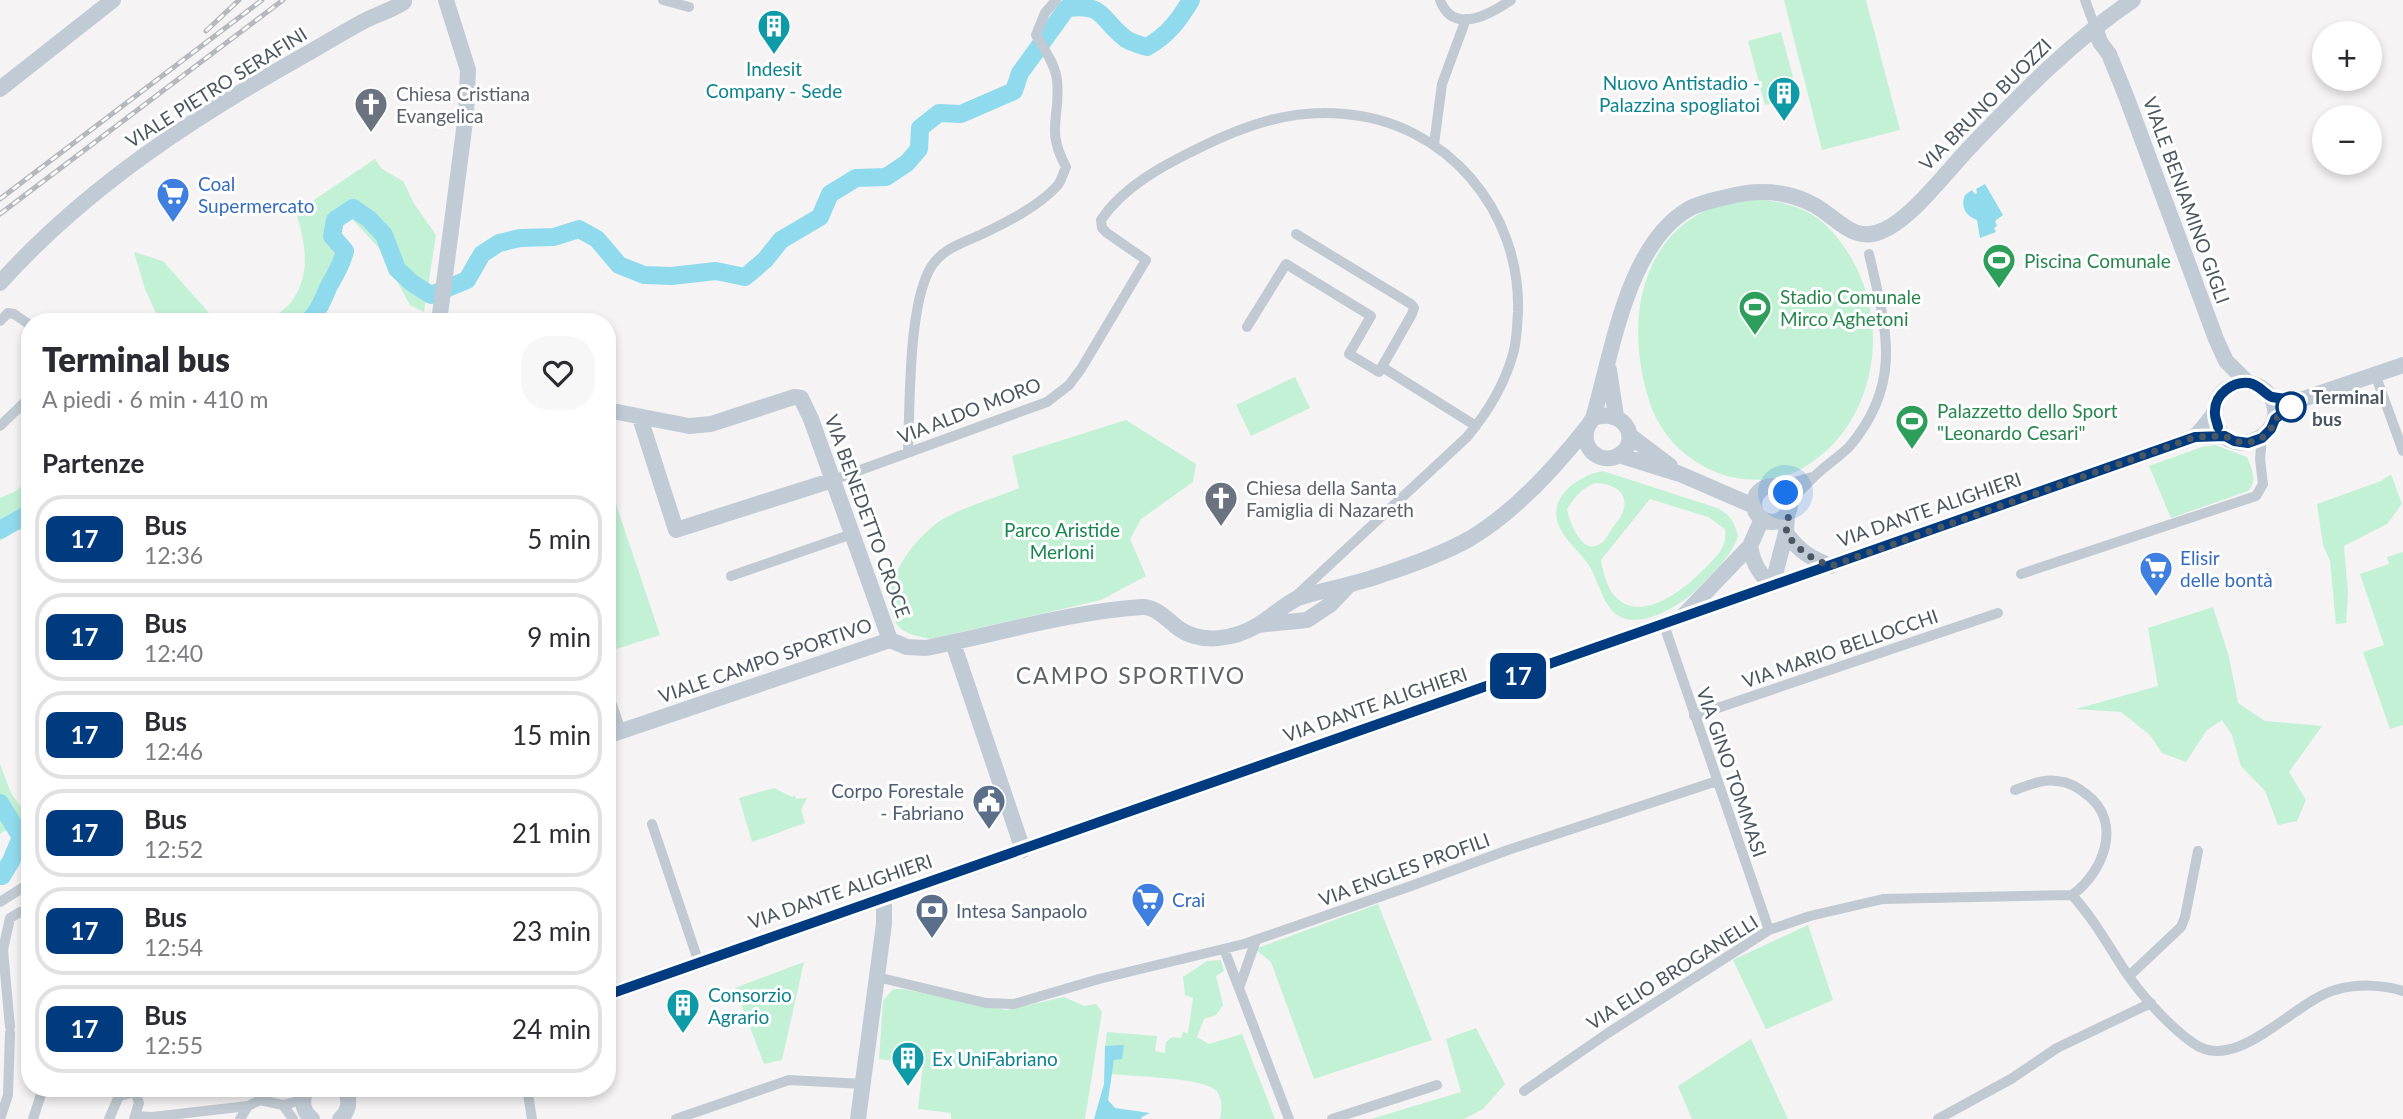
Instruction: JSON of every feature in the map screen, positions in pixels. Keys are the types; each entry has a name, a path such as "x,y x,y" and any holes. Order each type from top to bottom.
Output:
{"street":[{"path":"0,89 113,0"},
{"path":"368,19 381,0"},
{"path":"440,313 466,114 468,67 446,0"},
{"path":"663,0 689,7"},
{"path":"908,452 912,357 920,295 932,265 951,246 981,234 1036,204 1059,185 1066,167 1058,153 1053,134 1057,80 1035,35 1045,13 1056,0"},
{"path":"1440,0 1447,15 1458,20 1495,11 1511,0"},
{"path":"2085,0 2101,22"},
{"name":"VIA BRUNO BUOZZI","path":"1608,367 1631,285 1646,255 1663,230 1687,210 1749,191 1768,191 1801,198 1830,215 1852,233 1868,235 1884,230 1914,207 2037,77 2101,22 2133,0"},
{"name":"VIALE PIETRO SERAFINI","path":"0,283 69,214 124,169 180,130 368,19 379,16 404,1"},
{"path":"1434,144 1442,84 1466,19"},
{"name":"VIALE BENIAMINO GIGLI","path":"2101,22 2100,42 2109,54 2216,339 2226,361 2248,383"},
{"name":"VIA ALDO MORO","path":"833,480 1047,402 1069,385 1146,260 1107,233 1102,228 1101,220 1111,204 1145,178 1218,138 1285,115 1346,114 1379,121 1418,135 1434,144 1465,170 1489,202 1505,234 1515,266 1518,297 1514,352 1488,412 1476,426 1435,469 1288,603"},
{"path":"1247,327 1286,264 1371,316 1349,354 1378,372 1414,308 1296,234"},
{"path":"1608,367 1586,440 1590,449 1605,458 1619,455 1680,474 1758,506 1773,522 1784,518 1788,508 1814,476 1847,448 1870,419 1884,382 1887,340 1869,254"},
{"path":"0,321 8,313 21,319"},
{"name":"VIALE BENIAMINO GIGLI","path":"2224,391 2226,361"},
{"path":"2275,419 2300,400 2403,365"},
{"path":"1382,367 1476,426"},
{"path":"1608,367 1616,416"},
{"path":"2375,374 2403,451"},
{"path":"2021,574 2256,496 2263,484 2255,441 2271,429 2275,419 2275,406 2270,396 2259,386 2235,384 2217,400 2214,412 2195,437"},
{"path":"2270,396 2300,400"},
{"name":"VIA BENEDETTO CROCE","path":"616,412 689,426 711,424 798,397 804,402 890,640"},
{"path":"0,426 21,406"},
{"path":"2214,412 2218,427 2225,436"},
{"path":"1590,422 1603,415 1616,416 1626,425 1628,445 1619,455"},
{"path":"640,418 677,530 833,480"},
{"name":"VIALE CAMPO SPORTIVO","path":"1258,625 1288,603 1439,554 1472,537 1506,512 1558,464 1590,422"},
{"path":"1629,435 1680,474"},
{"name":"VIA DANTE ALIGHIERI","path":"616,992 2195,437 2225,436 2234,441 2255,441"},
{"name":"VIALE CAMPO SPORTIVO","path":"1558,464 1590,449"},
{"path":"1772,586 1759,573 1752,559 1750,546 1758,506 1768,487 1814,476"},
{"path":"1772,586 1786,533 1788,508 1786,493 1777,487"},
{"path":"1786,533 1798,549 1811,559 1831,566"},
{"path":"731,576 852,534"},
{"path":"1672,622 1750,546"},
{"name":"VIA ALDO MORO","path":"1322,592 1332,563"},
{"name":"VIALE CAMPO SPORTIVO","path":"616,732 890,640 907,646 926,648 1105,611 1146,607 1158,612 1184,632 1202,639 1224,637 1258,625 1305,619 1331,604 1349,585"},
{"path":"1288,603 1287,614 1305,619 1322,592"},
{"name":"VIA MARIO BELLOCCHI","path":"1694,716 1998,613"},
{"name":"VIA GINO TOMMASI","path":"1672,622 1694,716 1769,930"},
{"path":"953,643 1023,850"},
{"name":"VIA ENGLES PROFILI","path":"877,977 986,1003 1014,1004 1099,979 1256,940 1508,850 1717,780"},
{"path":"2015,790 2042,780 2058,781 2074,785 2092,798 2102,813 2108,830 2106,848 2096,870 2082,888 2072,895 2151,1003 2193,1043 2206,1051 2221,1052 2239,1048 2320,996 2335,990 2366,986 2390,987 2403,991"},
{"path":"652,824 699,963"},
{"path":"2129,976 2180,927 2185,917 2198,851"},
{"path":"1,899 21,888"},
{"name":"VIA ELIO BROGANELLI","path":"1524,1091 1608,1033 1769,930 1810,916 1883,899 2072,895"},
{"path":"858,1119 884,924 884,898"},
{"path":"0,1119 10,1030 2,976 3,950 10,919 21,912"},
{"path":"1239,988 1256,940"},
{"path":"1224,949 1289,1119"},
{"path":"1938,1119 2001,1086 2057,1048 2151,1003"},
{"path":"676,1119 789,1080 863,1084"},
{"path":"1332,1119 1437,1085"},
{"path":"33,1119 40,1097"},
{"path":"108,1119 119,1097"},
{"path":"138,1097 139,1103 135,1118 248,1106 260,1100 304,1110"},
{"path":"342,1118 348,1107 347,1097"},
{"path":"528,1097 532,1119"},
{"path":"283,1105 304,1110"},
{"path":"240,1119 248,1106"}],"green space":[{"path":"1784,0 1866,0 1900,130 1822,150"},
{"path":"1781,32 1798,96 1765,105 1748,41"},
{"path":"375,159 381,168 404,182 413,202 436,235 424,312 410,305 379,248 353,220 332,212 340,236 352,258 309,313 279,313 292,301 304,268 304,246 296,212"},
{"name":"Stadio Comunale Mirco Aghetoni","path":"1760,199 1786,204 1811,214 1838,238 1863,284 1871,313 1873,343 1869,373 1860,402 1846,428 1826,451 1801,469 1782,477 1749,480 1718,473 1697,463 1663,430 1652,409 1644,380 1639,350 1639,320 1643,291 1653,264 1668,240 1690,220 1718,205"},
{"path":"134,252 163,261 209,313 156,313 145,289"},
{"path":"1295,377 1310,408 1251,436 1236,405"},
{"name":"Parco Aristide Merloni","path":"1126,420 1196,464 1193,482 1141,519 1130,539 1146,576 1101,600 930,639 911,634 899,627 891,610 890,595 894,580 910,551 932,527 961,510 1019,488 1012,456"},
{"path":"2215,445 2247,457 2253,475 2251,487 2248,491 2171,518 2149,466"},
{"path":"1603,471 1717,508 1726,513 1733,523 1738,536 1735,543 1716,570 1691,595 1669,610 1642,619 1630,620 1619,616 1610,608 1591,569 1564,535 1557,519 1560,499 1566,491 1573,484","holes":["1595,483 1614,487 1620,491 1625,503 1620,518 1606,538 1593,546 1582,541 1570,521 1567,509 1579,493","1650,499 1708,517 1725,529 1725,540 1712,561 1689,583 1658,603 1643,607 1629,605 1617,598 1607,583 1601,560"]},
{"path":"2391,474 2402,504 2387,524 2344,546 2348,593 2346,623 2336,624 2330,561 2323,545 2317,504 2381,481"},
{"path":"21,487 21,530 0,541 0,498"},
{"path":"616,504 660,635 616,649"},
{"path":"2403,552 2403,725 2390,729 2363,652 2384,645 2360,574 2389,564 2387,557"},
{"path":"2213,607 2229,657 2238,703 2265,721 2322,726 2289,772 2306,800 2297,821 2278,825 2265,791 2241,766 2232,735 2222,720 2207,730 2186,762 2162,753 2150,735 2121,712 2076,709 2158,686 2148,628"},
{"path":"0,764 11,793 21,807 21,827 0,834"},
{"path":"774,788 792,797 795,795 796,799 807,798 801,810 805,823 752,842 739,798"},
{"path":"1378,904 1432,1040 1314,1079 1271,962 1255,949"},
{"path":"1808,925 1833,1000 1766,1029 1733,960"},
{"path":"1221,960 1224,971 1216,976 1223,1005 1216,1015 1204,1019 1197,1037 1209,1044 1242,1034 1275,1119 1220,1119 1219,1095 1206,1085 1111,1074 1114,1060 1123,1046 1105,1046 1107,1032 1157,1036 1155,1051 1165,1053 1166,1042 1172,1037 1181,1038 1183,1032 1188,1033 1193,998 1185,995 1183,977 1207,961"},
{"path":"804,962 782,1060 764,1064 735,988"},
{"path":"893,989 1006,1010 1064,997 1084,1006 1096,1004 1102,1012 1085,1119 951,1119 951,1113 918,1109 923,1065 879,1059 883,1001"},
{"path":"1476,1028 1505,1084 1483,1109 1464,1119 1371,1119 1461,1092 1446,1039"},
{"path":"1751,1039 1788,1119 1692,1119 1678,1086"}],"water":[{"path":"1985,184 2003,215 1995,221 1996,232 1980,238 1977,220 1967,213 1963,203 1965,195 1972,190 1977,193 1976,189"},
{"path":"1124,1045 1122,1059 1114,1060 1108,1100 1115,1108 1150,1113 1141,1119 1094,1119 1104,1084 1105,1046"}],"waterway":[{"path":"316,313 345,251 332,236 335,220 353,208 369,219 384,235 397,269 431,295 467,280 482,254 499,243 520,238 554,237 579,229 597,239 619,265 644,275 671,276 716,271 745,277 765,260 781,240 820,217 830,194 856,178 886,177 907,163 919,149 920,128 939,113 961,114 1014,91 1020,73 1067,8 1080,7 1096,11 1126,39 1147,47 1172,26 1191,0"},
{"path":"0,530 21,518"},
{"path":"0,803 21,837 2,876"},
{"path":"0,880 2,876"}],"railway":[{"path":"206,31 239,0"},
{"path":"0,199 262,0"},
{"path":"0,214 283,0"}],"bus line":[{"name":"17","path":"616,992 2195,437 2225,436 2234,441 2248,443 2262,438 2271,429 2275,419 2300,400 2270,396 2259,386 2248,383 2235,384 2217,400 2214,412 2218,427"}],"place":[{"name":"Indesit Company - Sede","path":"774,56"},
{"name":"Nuovo Antistadio - Palazzina spogliatoi","path":"1784,123"},
{"name":"Chiesa Cristiana Evangelica","path":"371,134"},
{"name":"Coal Supermercato","path":"173,224"},
{"name":"Piscina Comunale","path":"1999,290"},
{"name":"Stadio Comunale Mirco Aghetoni","path":"1755,337"},
{"name":"Terminal bus","path":"2291,407"},
{"name":"Palazzetto dello Sport \"Leonardo Cesari\"","path":"1912,451"},
{"name":"Chiesa della Santa Famiglia di Nazareth","path":"1221,528"},
{"name":"Elisir delle bontà","path":"2156,598"},
{"name":"Corpo Forestale - Fabriano","path":"989,831"},
{"name":"Crai","path":"1148,929"},
{"name":"Intesa Sanpaolo","path":"932,940"},
{"name":"Consorzio Agrario","path":"683,1035"},
{"name":"Ex UniFabriano","path":"908,1088"}],"district":[{"name":"CAMPO SPORTIVO","path":"1131,675"}],"route":[{"path":"1786,493 1790,502 1786,533 1798,549 1811,559 1831,566 2195,437 2225,436 2234,441 2248,443 2262,438 2271,429 2275,419 2291,407"}]}
